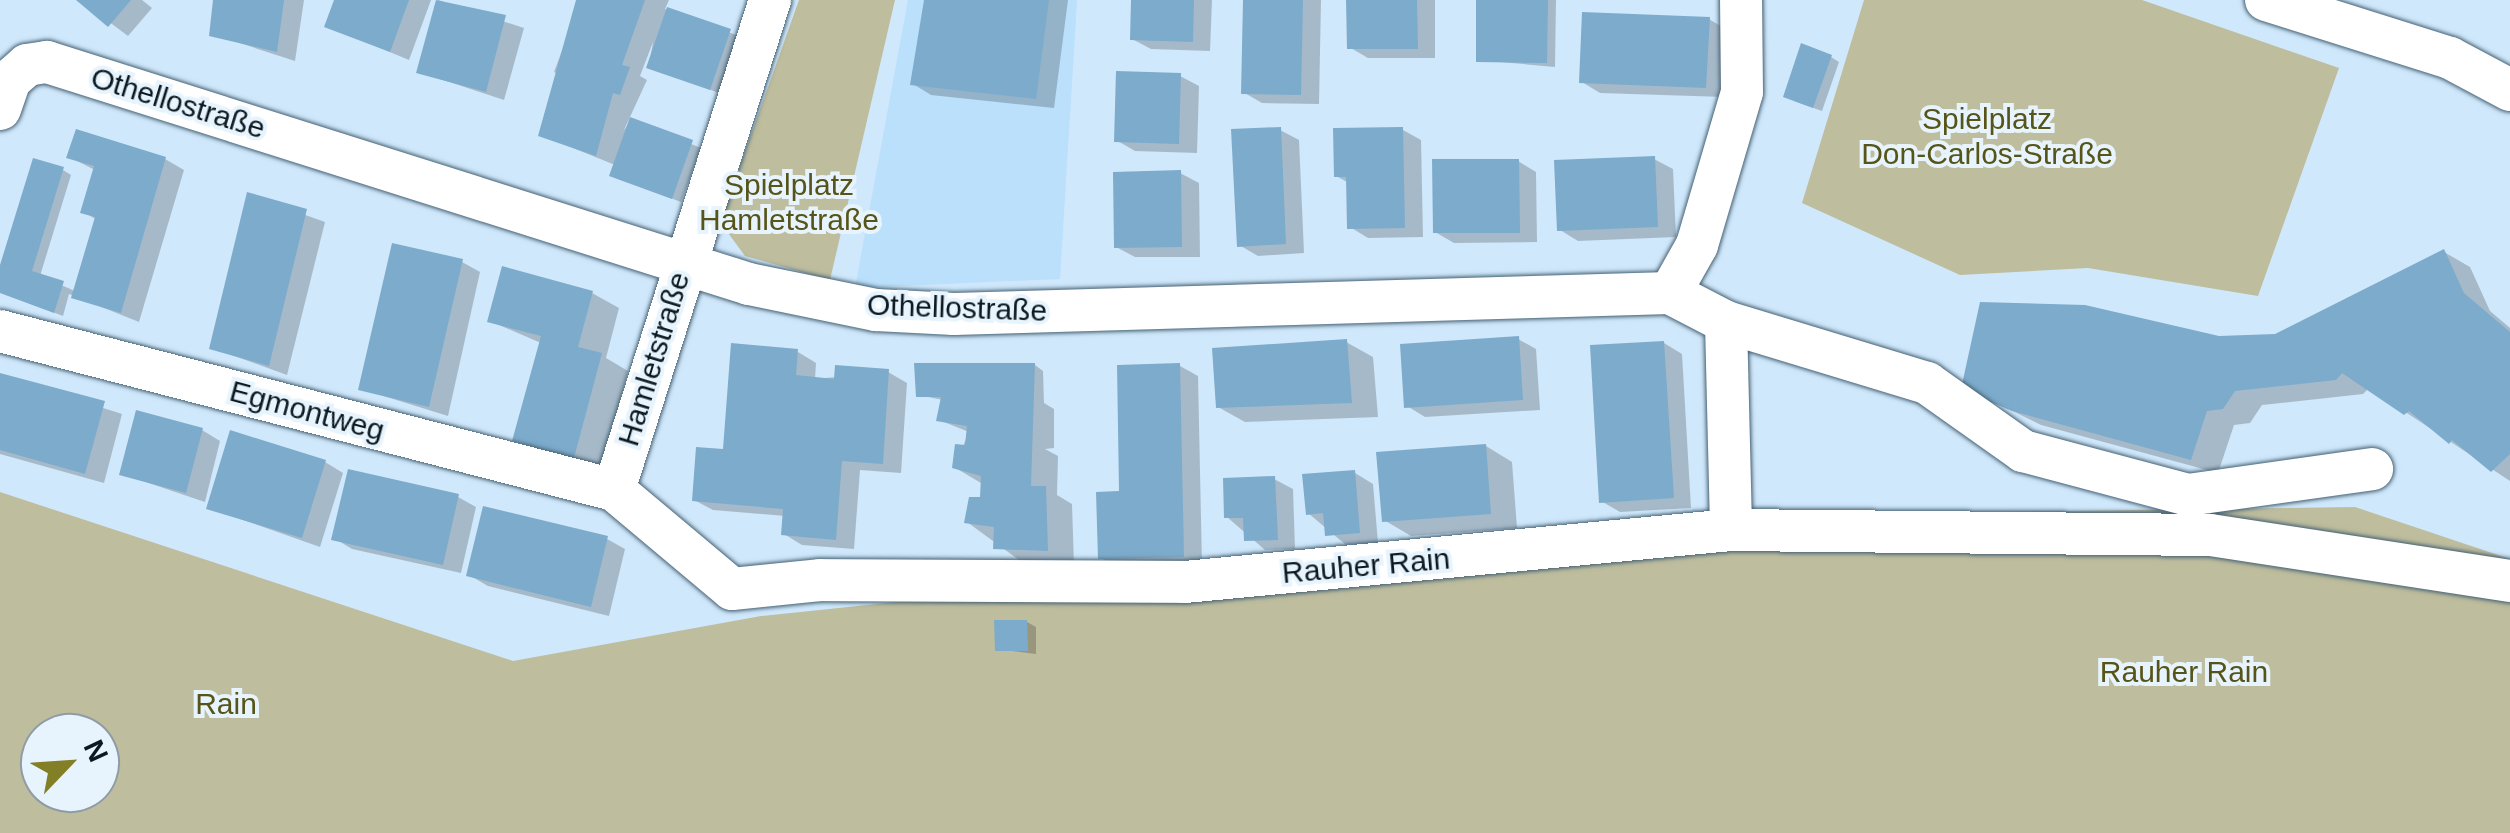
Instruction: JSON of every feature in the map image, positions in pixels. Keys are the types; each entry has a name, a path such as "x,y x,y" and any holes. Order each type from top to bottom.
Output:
{"street":[{"name":"Hamletstraße","path":"614,490 770,0"},
{"path":"1742,0 1742,92 1696,245 1670,293 1726,322 1927,383 2023,451 2188,495 2372,469"},
{"path":"2266,0 2450,58 2510,90"},
{"name":"Othellostraße","path":"0,108 10,80 27,65 47,62 683,264 876,310 954,314 1670,293"},
{"path":"1726,322 1731,530"},
{"name":"Egmontweg","path":"0,331 614,490"},
{"name":"Rauher Rain","path":"614,490 732,588 820,580 1185,582 1731,530 2210,536 2510,581"}],"shaded area":[{"path":"908,0 1077,0 1060,279 855,288"}],"green space":[{"name":"Spielplatz Hamletstraße","path":"799,0 895,0 830,280 745,256 720,222"},
{"name":"Spielplatz Don-Carlos-Straße","path":"1864,0 2142,0 2339,68 2258,296 2088,268 1960,275 1802,203"},
{"name":"Rauher Rain","path":"0,492 513,661 761,616 1719,516 2355,507 2510,559 2510,833 0,833"}],"building":[{"path":"76,0 131,0 108,27"},
{"path":"213,0 284,0 277,52 209,36"},
{"path":"334,0 409,0 390,52 324,27"},
{"path":"436,0 506,15 486,92 416,73"},
{"path":"576,0 645,0 622,65 630,67 620,95 613,93 596,156 538,136"},
{"path":"924,0 1049,0 1036,99 910,85"},
{"path":"1131,0 1194,0 1193,42 1130,40"},
{"path":"1243,0 1303,0 1301,95 1241,94"},
{"path":"1346,0 1417,0 1418,49 1347,49"},
{"path":"1476,0 1548,0 1547,63 1476,62"},
{"path":"667,7 731,29 710,90 646,68"},
{"path":"1582,12 1710,17 1706,88 1579,83"},
{"path":"1801,43 1832,55 1813,108 1783,97"},
{"path":"1116,71 1181,73 1179,144 1114,142"},
{"path":"630,117 693,140 672,199 609,176"},
{"path":"1281,127 1286,244 1237,247 1231,129"},
{"path":"1403,127 1405,228 1347,229 1346,177 1334,177 1333,128"},
{"path":"76,129 166,157 121,313 71,298 95,217 80,213 94,166 66,158"},
{"path":"1655,156 1658,227 1557,231 1554,160"},
{"path":"33,158 64,167 32,271 64,281 54,313 0,293 0,265"},
{"path":"1432,159 1519,159 1520,233 1433,233"},
{"path":"1181,170 1182,247 1114,248 1113,172"},
{"path":"247,192 307,209 269,366 209,349"},
{"path":"392,243 463,259 429,407 358,390"},
{"path":"2444,249 2464,293 2510,332 2510,454 2491,472 2409,411 2404,415 2342,373 2336,380 2235,391 2223,409 2207,411 2191,460 2012,411 1961,389 1980,302 2085,305 2219,336 2275,334"},
{"path":"502,266 593,291 578,347 602,353 574,458 512,441 541,336 487,322"},
{"path":"1519,336 1523,400 1404,408 1400,344"},
{"path":"1347,339 1352,403 1216,408 1212,348"},
{"path":"1664,341 1674,498 1599,503 1590,345"},
{"path":"731,343 798,349 796,375 834,379 835,365 889,369 883,464 842,461 836,540 781,535 783,509 692,501 696,447 723,449"},
{"path":"914,363 1035,363 1031,486 1046,486 1048,551 993,549 994,527 964,523 969,497 980,497 981,476 952,468 955,444 965,445 967,426 936,421 941,397 916,397"},
{"path":"1180,363 1184,557 1098,559 1096,492 1119,491 1117,365"},
{"path":"0,373 105,401 85,474 0,450"},
{"path":"136,410 203,428 186,493 119,475"},
{"path":"230,430 326,460 302,538 206,509"},
{"path":"1486,444 1491,514 1382,522 1376,452"},
{"path":"348,469 459,494 443,565 331,540"},
{"path":"1355,470 1360,533 1325,536 1323,513 1306,515 1302,474"},
{"path":"1275,476 1278,540 1244,541 1243,518 1224,518 1223,478"},
{"path":"483,506 608,536 591,607 466,576"},
{"path":"994,620 1027,620 1028,651 995,651"}],"park label":[{"name":"Rain","path":"226,704"}]}
